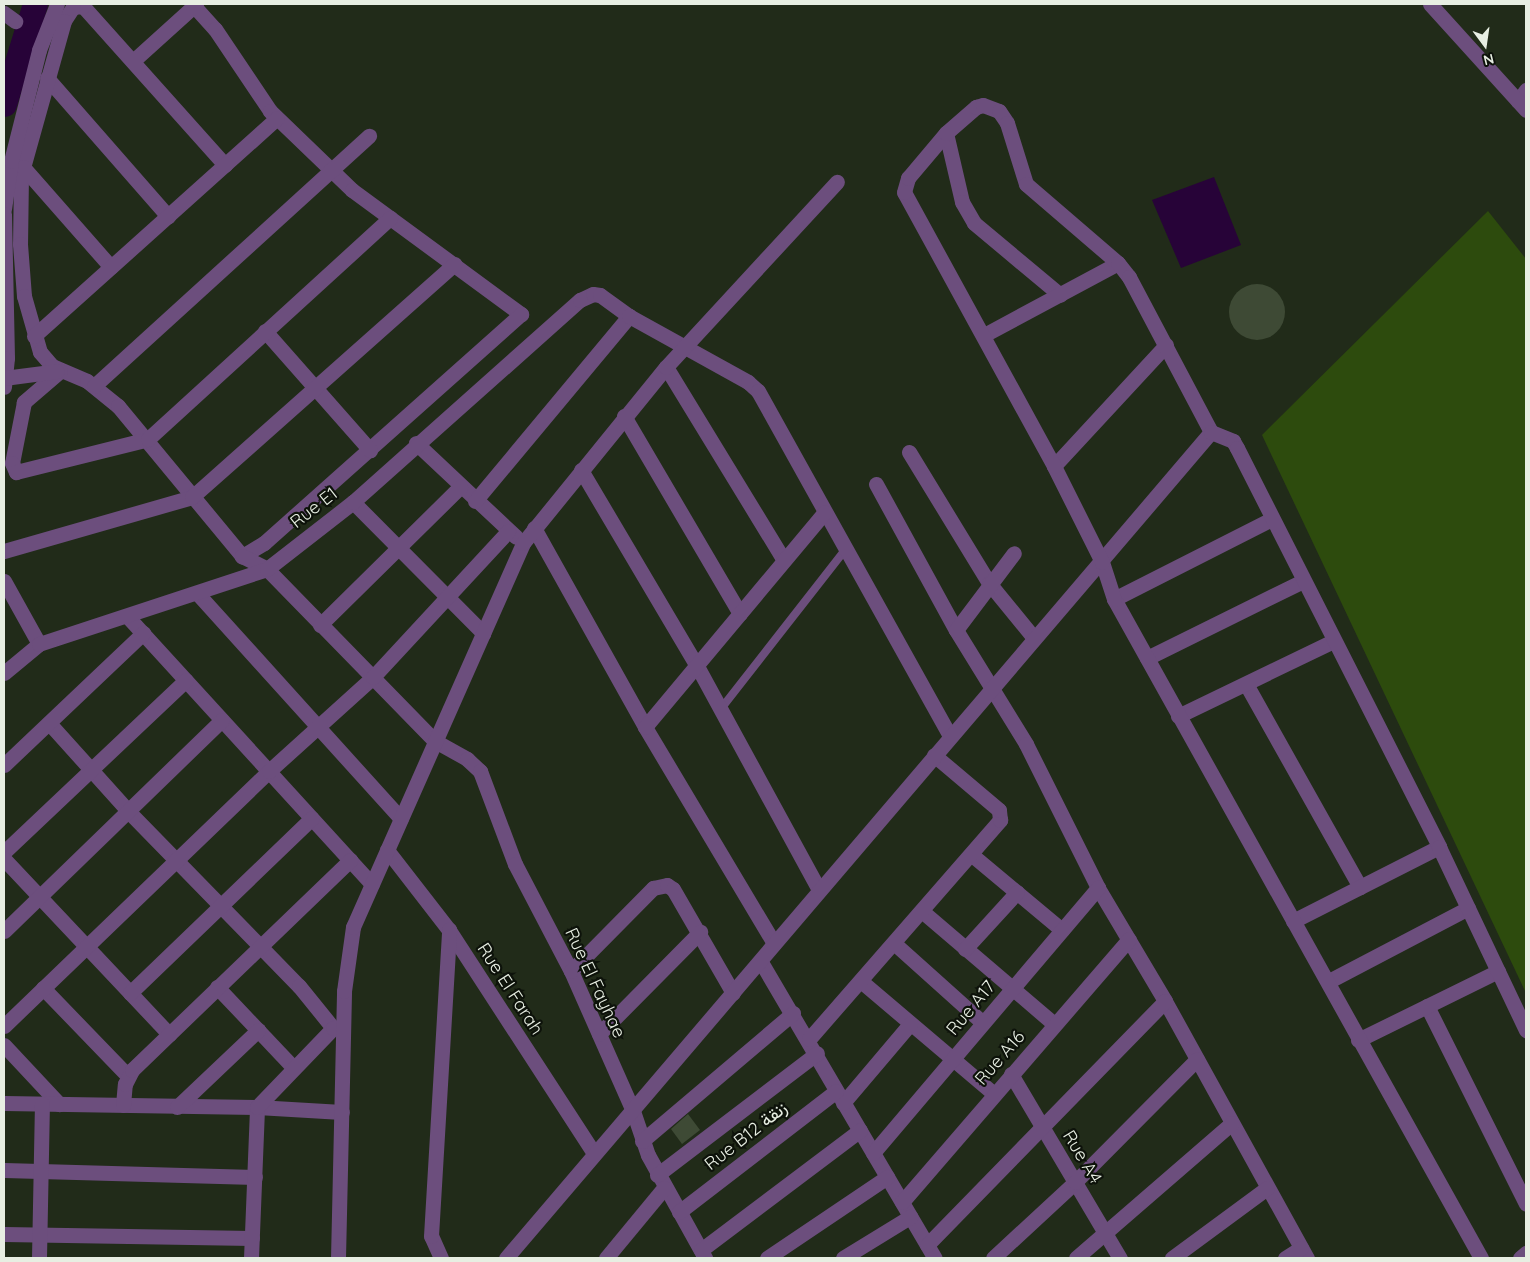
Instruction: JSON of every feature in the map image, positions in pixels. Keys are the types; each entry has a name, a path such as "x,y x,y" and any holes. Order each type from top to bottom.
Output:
{"street":[{"path":"4,208 11,161 39,50 57,4"},
{"path":"133,61 195,5 215,29 277,118 331,170 390,218 519,309 519,319 264,543 242,556 192,497 148,439 118,406 94,386 60,371 40,352 34,336 24,296 20,244 23,167 64,22 76,4 83,6 225,165"},
{"path":"1430,4 1523,100"},
{"path":"47,78 168,216"},
{"path":"1481,1258 1358,1040 1329,981 1178,716 1114,599 1102,562 1054,466 984,335 904,192 908,178 946,133 976,107 983,106 999,111 1007,123 1026,184 1118,264 1138,292 1211,432 1233,441 1438,847 1526,1030"},
{"path":"34,336 277,118"},
{"path":"946,133 962,202 974,222 1060,295"},
{"path":"94,386 369,136"},
{"path":"23,167 110,267"},
{"path":"338,1258 342,1112 338,1028 353,927 523,542 624,416 666,367 837,182"},
{"path":"4,214 4,381 60,371"},
{"path":"60,371 24,402 12,463 16,472 148,439 390,218"},
{"path":"4,551 192,497 454,264"},
{"path":"984,335 1118,264"},
{"name":"Rue E1","path":"4,673 39,644 267,569 353,502 580,300 600,295 629,316"},
{"path":"475,501 629,316 748,382 758,391 950,736"},
{"path":"266,331 370,450"},
{"path":"1054,466 1166,345"},
{"path":"666,367 783,560"},
{"path":"624,416 740,614"},
{"path":"506,1258 594,1153 633,1111 761,962 774,943 819,890 950,736 991,692 1034,638 1102,562 1211,432"},
{"path":"416,444 475,501 523,542"},
{"path":"909,452 989,583 1034,638"},
{"path":"581,470 696,666 819,890"},
{"path":"876,484 991,692 1026,744 1098,888 1165,1001 1304,1253 1285,1258"},
{"path":"320,624 400,548 460,487"},
{"path":"353,502 483,633"},
{"path":"645,727 825,512"},
{"path":"1114,599 1272,519"},
{"path":"534,528 645,727 774,943"},
{"path":"4,1026 269,771 373,678 446,596 508,531"},
{"path":"956,630 989,583 1014,553"},
{"name":"Rue El Fayhae","path":"242,556 267,569 435,741 468,759 483,777 527,892 571,972 633,1111 642,1141 660,1181 703,1254"},
{"path":"4,581 39,644"},
{"path":"1147,658 1303,582"},
{"path":"197,593 319,726 401,820"},
{"path":"127,616 372,884"},
{"path":"4,765 143,633"},
{"path":"1178,716 1333,641"},
{"path":"4,852 186,680"},
{"path":"1246,684 1360,887"},
{"path":"4,931 130,812 222,720"},
{"path":"49,723 130,812 338,1028"},
{"path":"809,1039 862,982 1000,820 999,810 934,755"},
{"path":"130,993 312,818"},
{"path":"1294,921 1438,847"},
{"name":"Rue El Farah","path":"387,850 449,930 594,1153"},
{"path":"972,855 1062,930"},
{"path":"4,859 169,1034"},
{"path":"123,1105 128,1076 217,987 350,860"},
{"path":"571,972 653,888 660,885 673,889 700,932 733,993"},
{"name":"Rue A17","path":"873,1153 1098,888"},
{"path":"966,949 1017,892"},
{"path":"1329,981 1468,908"},
{"path":"923,912 1054,1024"},
{"path":"441,1258 431,1236 449,930"},
{"path":"599,1034 700,932"},
{"name":"Rue A16","path":"902,1202 1054,1024 1129,940"},
{"path":"895,944 983,1023"},
{"path":"761,962 809,1039 840,1097 931,1252 1043,1129 1165,1001"},
{"path":"1358,1040 1498,971"},
{"path":"862,982 994,1094"},
{"path":"217,987 293,1067"},
{"path":"43,988 128,1076"},
{"path":"1427,1006 1526,1204"},
{"path":"642,1141 793,1013"},
{"name":"Rue B12 زنقة","path":"679,1212 840,1097 910,1024"},
{"path":"251,1258 257,1107 293,1067 338,1028"},
{"path":"177,1107 258,1030"},
{"path":"4,1045 59,1104"},
{"path":"606,1258 660,1181 817,1053"},
{"path":"993,1258 1075,1182 1197,1059"},
{"name":"Rue A4","path":"1011,1074 1120,1258"},
{"path":"4,1103 257,1107 342,1112"},
{"path":"39,1258 42,1104"},
{"path":"1076,1258 1232,1123"},
{"path":"703,1254 860,1130"},
{"path":"4,1170 255,1176"},
{"path":"767,1258 887,1177"},
{"path":"1172,1258 1267,1188"},
{"path":"843,1258 910,1217"},
{"path":"4,1234 252,1238"},
{"path":"1520,1258 1526,1252"}],"lane":[{"path":"720,710 846,549"}],"green space":[{"path":"1488,211 1526,259 1526,993 1262,435"}],"shaded area":[{"path":"1214,177 1241,245 1181,268 1152,200"}],"building":[{"path":"1257,284 1268,286 1277,292 1283,301 1285,312 1283,323 1277,332 1268,338 1257,340 1246,338 1237,332 1231,323 1229,312 1231,301 1237,292 1246,286"},
{"path":"688,1114 700,1130 682,1144 671,1129"}],"waterway":[{"path":"4,104 35,4"}]}
